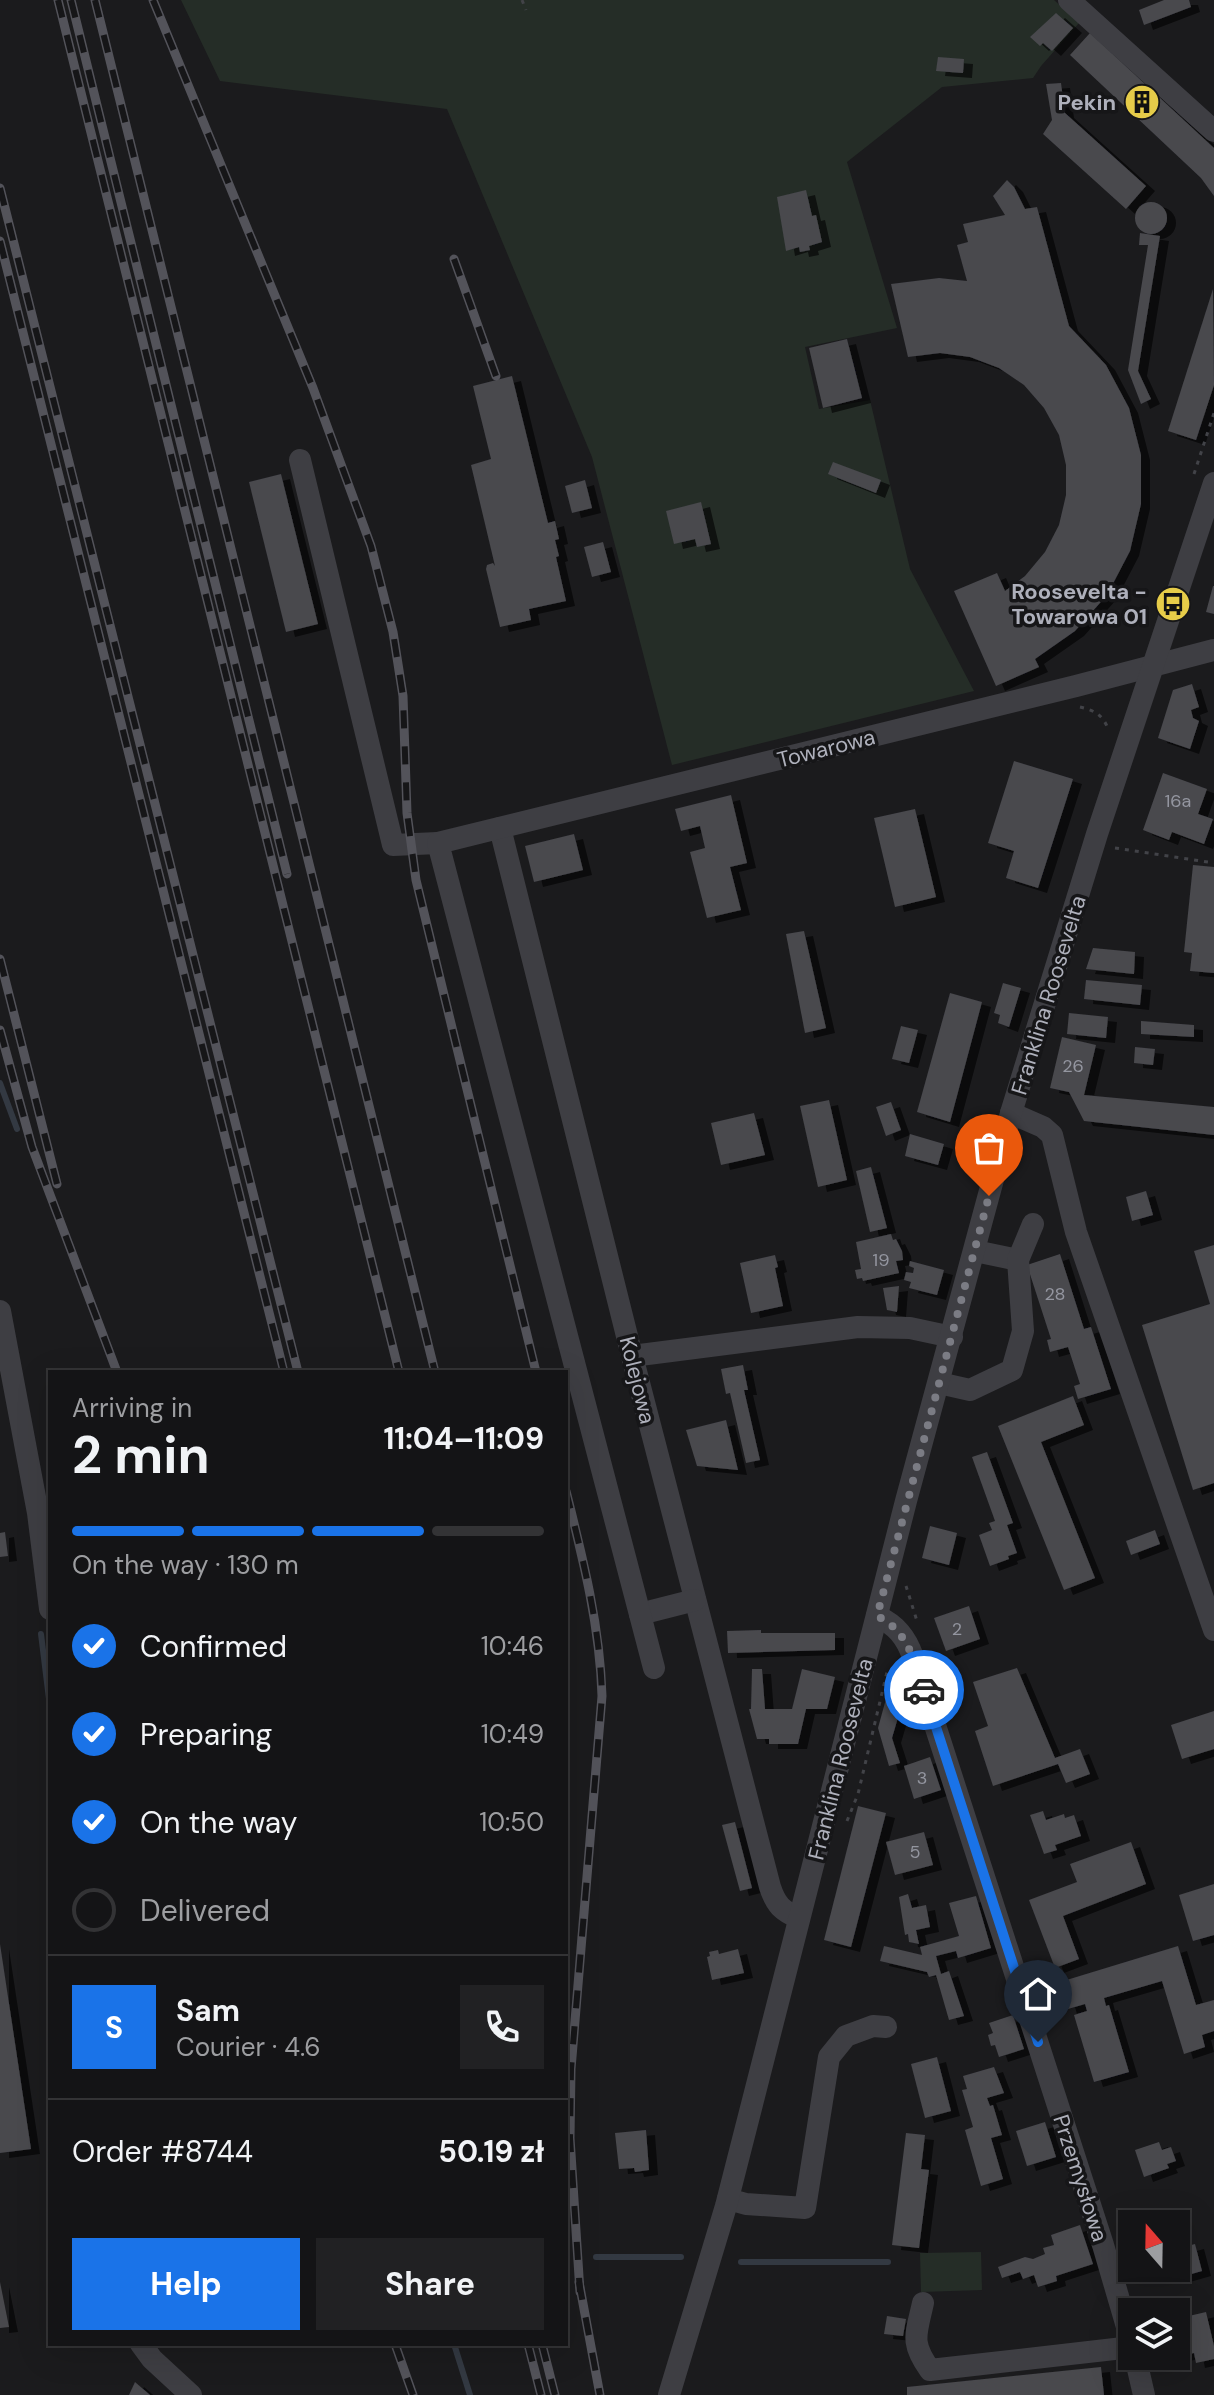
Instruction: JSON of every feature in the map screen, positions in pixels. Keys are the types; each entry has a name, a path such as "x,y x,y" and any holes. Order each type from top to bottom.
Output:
{"street":[{"path":"1069,0 1214,131"},
{"name":"Towarowa","path":"300,460 393,845 438,843 1214,650"},
{"name":"Franklina Roosevelta","path":"669,2395 728,2199 877,1616 1011,1113 1097,834 1214,483"},
{"name":"Kolejowa","path":"500,828 632,1356 775,1901 782,1911 799,1918"},
{"path":"438,843 654,1668"},
{"path":"1011,1113 1043,1127 1052,1135 1076,1232 1214,1630"},
{"path":"939,1383 970,1390 1012,1370 1023,1331 1018,1260 1033,1224"},
{"path":"975,1251 1018,1260"},
{"path":"0,1311 38,1513 48,1593"},
{"path":"632,1356 858,1327 910,1328 952,1337"},
{"path":"640,1614 695,1600"},
{"name":"Przemysłowa","path":"877,1616 899,1630 908,1642 1118,2299"},
{"path":"728,2199 746,2204 805,2208 829,2057 846,2036 873,2026 886,2027"},
{"path":"923,2303 916,2336 917,2351 930,2370 1118,2348"},
{"path":"142,2346 191,2395"},
{"path":"1138,2370 1144,2395"}],"path":[{"path":"522,0 526,10"},
{"path":"1111,848 1214,863"},
{"path":"905,1580 921,1634"}],"shaded area":[{"path":"181,0 1054,0 1079,23 1033,78 942,87 847,162 897,328 805,347 819,409 870,400 910,569 974,691 672,765 592,457 447,109 220,81"},
{"path":"981,2252 982,2290 921,2292 920,2253"}],"building":[{"path":"1164,0 1189,0 1191,7 1144,25 1139,10"},
{"path":"1056,13 1073,28 1052,51 1030,37"},
{"name":"Pekin","path":"1090,33 1214,148 1214,196 1201,178 1070,55"},
{"path":"938,57 964,59 963,73 936,71"},
{"path":"1061,83 1065,113 1146,186 1126,209 1043,134 1052,120 1046,84"},
{"path":"1007,180 1025,209 1037,207 1069,326 1106,365 1129,408 1141,455 1141,504 1130,551 1107,595 1075,631 1035,659 1039,667 996,686 954,591 997,573 1005,591 1025,576 1045,552 1059,525 1066,495 1066,465 1059,435 1044,408 1024,385 999,368 970,357 940,353 908,357 891,284 939,278 967,281 957,245 968,242 963,224 1005,215 993,196"},
{"path":"806,190 822,242 809,246 810,250 800,252 799,247 786,251 777,197"},
{"path":"1151,202 1163,206 1167,218 1163,230 1151,234 1139,230 1135,218 1139,206"},
{"path":"1140,233 1160,236 1138,371 1151,399 1141,404 1128,370 1148,245 1139,245"},
{"path":"1213,289 1214,385 1196,440 1168,431"},
{"path":"847,339 862,398 823,408 809,348"},
{"path":"512,376 548,523 555,521 559,539 555,540 559,556 556,557 566,601 529,609 531,620 500,627 486,569 493,563 495,566 471,465 491,459 473,386"},
{"path":"833,462 881,480 876,493 828,474"},
{"path":"281,474 318,624 286,632 249,482"},
{"path":"585,480 592,508 572,513 565,486"},
{"path":"701,502 711,544 697,547 695,539 674,544 666,511"},
{"path":"603,542 611,572 592,577 584,547"},
{"path":"1214,586 1214,614 1206,612"},
{"path":"1192,684 1199,707 1191,710 1193,718 1199,721 1190,749 1158,738 1173,690"},
{"path":"1014,761 1073,779 1038,888 1006,878 1014,851 988,843"},
{"path":"1163,773 1207,789 1198,814 1213,819 1204,844 1172,832 1169,840 1143,830"},
{"path":"731,795 747,863 730,867 741,910 707,918 690,852 705,848 700,826 681,831 675,809"},
{"path":"915,809 936,897 895,907 874,818"},
{"path":"574,834 583,870 534,882 525,846"},
{"path":"1193,865 1214,867 1214,973 1190,971 1192,953 1184,952"},
{"path":"804,931 826,1028 805,1033 786,934"},
{"path":"1093,948 1135,952 1134,974 1086,969"},
{"path":"1086,980 1142,985 1140,1005 1084,999"},
{"path":"1003,983 1021,988 1009,1027 998,1023 1000,1015 994,1013"},
{"path":"950,993 982,1002 950,1122 917,1112"},
{"path":"1069,1013 1108,1017 1106,1038 1067,1034"},
{"path":"1141,1021 1194,1025 1194,1037 1141,1034"},
{"path":"901,1026 918,1030 909,1063 892,1059"},
{"path":"1062,1037 1096,1045 1084,1095 1214,1107 1214,1135 1084,1121 1069,1092 1050,1088"},
{"path":"1135,1047 1155,1049 1153,1065 1134,1063"},
{"path":"829,1100 847,1180 818,1187 800,1106"},
{"path":"891,1102 901,1130 886,1136 876,1107"},
{"path":"754,1113 765,1155 721,1165 711,1123"},
{"path":"910,1134 944,1144 938,1165 905,1156"},
{"path":"871,1167 887,1228 870,1232 856,1171"},
{"path":"1146,1191 1153,1215 1132,1221 1126,1197"},
{"path":"891,1234 902,1251 903,1260 896,1261 899,1273 863,1281 862,1278 857,1279 855,1270 861,1269 856,1242"},
{"path":"1214,1245 1214,1483 1193,1490 1142,1325 1210,1304 1194,1251"},
{"path":"1060,1254 1084,1329 1091,1327 1111,1389 1078,1399 1074,1386 1080,1384 1068,1347 1050,1352 1047,1340 1051,1339 1027,1265"},
{"path":"775,1255 783,1306 751,1313 740,1263"},
{"path":"910,1261 944,1270 937,1295 909,1288 911,1282 904,1280 906,1272 913,1273"},
{"path":"899,1286 897,1312 887,1310 883,1288"},
{"path":"743,1365 748,1390 744,1390 760,1460 746,1463 730,1393 726,1394 721,1369"},
{"path":"1073,1396 1084,1425 1041,1442 1095,1578 1064,1590 998,1426"},
{"path":"726,1420 738,1470 697,1466 686,1430"},
{"path":"987,1452 1013,1523 1007,1525 1017,1553 990,1566 979,1535 992,1530 989,1523 995,1521 972,1457"},
{"path":"930,1526 957,1533 949,1565 922,1558"},
{"path":"1155,1530 1160,1544 1131,1555 1126,1541"},
{"path":"5,1532 8,1556 0,1557 0,1533"},
{"path":"969,1606 980,1639 946,1651 934,1618"},
{"path":"761,1630 761,1633 835,1633 835,1650 728,1653 727,1631"},
{"path":"1017,1668 1055,1758 1080,1749 1090,1774 1066,1783 1058,1764 993,1786 975,1731 988,1726 973,1682"},
{"path":"752,1669 762,1669 765,1709 792,1709 802,1669 835,1677 827,1709 806,1709 798,1744 769,1744 769,1739 757,1739 749,1709"},
{"path":"906,1676 911,1691 901,1693 902,1704 892,1738 900,1763 889,1766 878,1728 892,1677"},
{"path":"1214,1711 1214,1749 1182,1759 1171,1725"},
{"path":"930,1757 941,1790 914,1799 904,1766"},
{"path":"858,1806 886,1813 851,1947 824,1940"},
{"path":"1043,1811 1046,1820 1064,1814 1065,1818 1074,1815 1081,1836 1055,1845 1057,1850 1044,1854 1030,1815"},
{"path":"735,1822 752,1888 740,1891 722,1825"},
{"path":"924,1832 933,1865 895,1875 886,1842"},
{"path":"1131,1842 1146,1884 1063,1916 1079,1959 1055,1968 1029,1900 1077,1882 1070,1864"},
{"path":"1214,1884 1214,1935 1193,1941 1179,1895"},
{"path":"908,1894 912,1908 926,1905 930,1927 916,1930 919,1944 909,1942 908,1934 905,1935 899,1897"},
{"path":"976,1896 991,1948 958,1958 956,1951 936,1956 941,1974 949,1971 964,2016 949,2020 936,1975 929,1977 927,1972 880,1961 884,1946 922,1955 920,1947 959,1936 949,1903"},
{"path":"0,1944 31,2149 0,2153"},
{"path":"1178,1946 1196,2005 1214,2000 1214,2031 1202,2035 1205,2047 1184,2054 1162,1981 1104,1998 1106,2006 1109,2005 1129,2072 1094,2082 1074,2015 1087,2011 1085,2004 1068,2009 1060,1982"},
{"path":"738,1949 744,1973 712,1980 707,1957 710,1956 709,1952 718,1950 719,1954"},
{"path":"1013,2015 1024,2049 999,2057 995,2045 991,2046 988,2035 993,2033 989,2023"},
{"path":"937,2057 951,2111 925,2118 911,2064"},
{"path":"994,2067 1004,2093 987,2098 990,2106 993,2105 1002,2135 991,2138 1003,2179 981,2186 965,2130 973,2127 962,2090 967,2089 963,2076"},
{"path":"1045,2122 1056,2157 1027,2166 1016,2131"},
{"path":"646,2130 649,2170 635,2172 634,2168 619,2169 615,2133"},
{"path":"906,2133 925,2135 921,2169 929,2170 919,2248 892,2245"},
{"path":"1159,2142 1162,2150 1171,2147 1176,2161 1167,2164 1169,2168 1144,2177 1135,2150"},
{"path":"1080,2225 1093,2264 1056,2276 1057,2281 1038,2287 1034,2275 1023,2279 1020,2272 1002,2278 998,2267 1025,2257 1033,2259 1045,2254 1043,2248 1054,2245 1051,2235"},
{"path":"1195,2244 1202,2271 1190,2274 1190,2245"},
{"path":"0,2282 9,2327 0,2328"},
{"path":"1206,2312 1214,2359 1196,2363 1194,2353 1190,2354 1190,2316"},
{"path":"887,2316 906,2319 903,2336 884,2334"},
{"path":"1101,2367 1104,2395 907,2395 907,2387"},
{"path":"135,2382 150,2395 129,2395"}],"waterway":[{"path":"0,1083 17,1129"},
{"path":"41,1634 48,1691"},
{"path":"596,2257 681,2257"},
{"path":"741,2262 888,2262"},
{"path":"455,2346 470,2395"}],"railway":[{"path":"58,0 399,1370"},
{"path":"71,0 287,874"},
{"path":"95,0 435,1370"},
{"path":"153,0 313,388 371,546 393,632 403,696 407,813 416,880 536,1370"},
{"path":"0,188 297,1370"},
{"path":"0,241 283,1370"},
{"path":"454,259 496,376"},
{"path":"0,959 57,1184"},
{"path":"0,1030 32,1147 116,1370"},
{"path":"568,1499 594,1618 602,1696 571,2069 570,2138 580,2292"},
{"path":"579,2282 600,2395"},
{"path":"396,2346 413,2395"},
{"path":"529,2346 541,2395"},
{"path":"543,2346 555,2395"}],"way so far":[{"path":"924,1690 908,1642 899,1630 877,1616 989,1196"}],"place":[{"name":"Pekin","path":"1142,102"},
{"name":"Roosevelta - Towarowa 01","path":"1173,604"}],"route":[{"path":"924,1690 1038,2042"}]}
